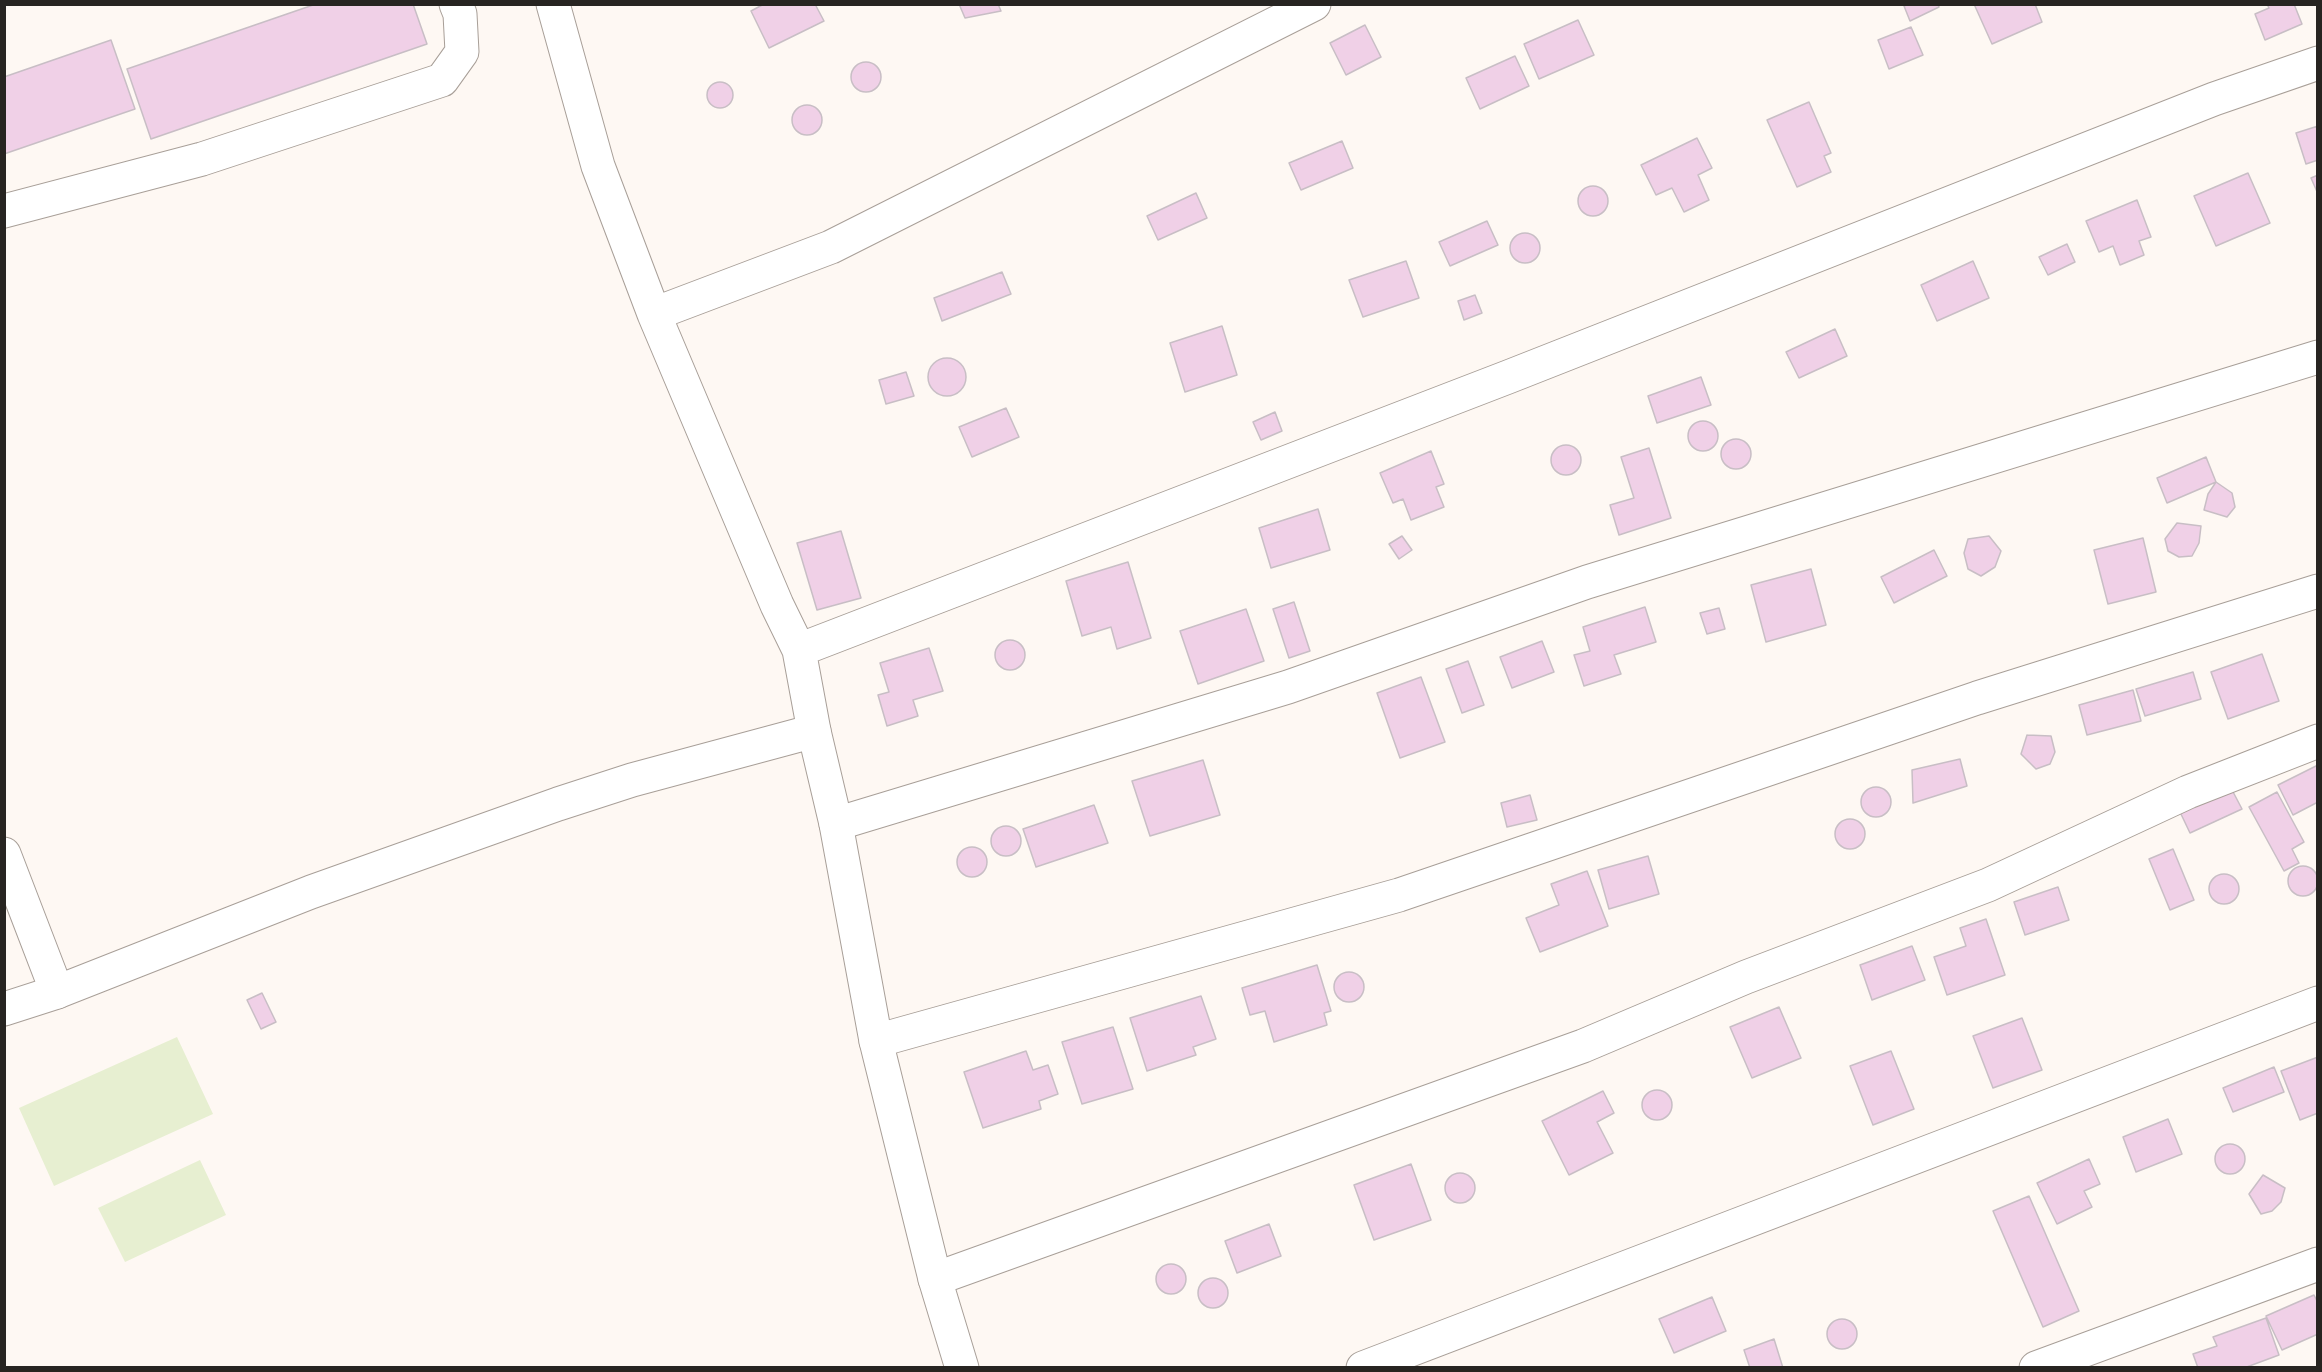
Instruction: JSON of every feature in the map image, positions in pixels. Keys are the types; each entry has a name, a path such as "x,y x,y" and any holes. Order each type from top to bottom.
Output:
{"street":[{"path":"4,211 202,159 442,80 462,52 456,4"},
{"path":"654,314 831,247 1314,4"},
{"path":"564,8 598,166 654,314 777,604 799,650 814,731 836,824 876,1041 935,1279 962,1368"},
{"path":"799,650 1552,359 2214,99 2318,63"},
{"path":"836,824 1288,687 1587,582 2318,357"},
{"path":"876,1041 1399,895 1977,698 2318,591"},
{"path":"4,1009 57,992 311,892 558,804 632,780 814,731"},
{"path":"935,1279 1583,1046 1746,977 1988,885 2188,792 2318,741"},
{"path":"4,854 57,992"},
{"path":"1363,1368 2318,1003"},
{"path":"2036,1368 2318,1264"}],"green space":[{"path":"177,1037 213,1114 54,1186 19,1108"},
{"path":"200,1160 226,1215 125,1262 98,1208"}],"building":[{"path":"316,4 413,4 427,44 151,139 127,69"},
{"path":"764,4 815,4 824,21 769,48 751,11"},
{"path":"959,4 998,4 1001,11 965,18"},
{"path":"1938,4 1939,7 1910,21 1904,6"},
{"path":"1974,4 2035,4 2042,22 1992,44"},
{"path":"2267,4 2294,4 2302,24 2265,40 2255,14 2269,8"},
{"path":"1578,20 1594,55 1539,79 1524,44"},
{"path":"1365,25 1381,57 1346,75 1330,43"},
{"path":"1911,27 1923,55 1889,69 1878,40"},
{"path":"111,40 135,109 4,154 4,77"},
{"path":"1515,56 1529,86 1480,109 1466,78"},
{"path":"866,62 877,66 881,77 877,88 866,92 855,88 851,77 855,66"},
{"path":"720,82 729,86 733,95 729,104 720,108 711,104 707,95 711,86"},
{"path":"1809,102 1831,153 1824,156 1831,172 1797,187 1767,120"},
{"path":"807,105 818,109 822,120 818,131 807,135 796,131 792,120 796,109"},
{"path":"2318,126 2318,160 2306,164 2296,133"},
{"path":"1697,138 1712,168 1698,175 1709,200 1684,212 1672,188 1656,195 1641,165"},
{"path":"1342,141 1353,168 1301,190 1289,163"},
{"path":"2248,173 2270,223 2216,246 2194,196"},
{"path":"2318,175 2318,194 2311,178"},
{"path":"1593,186 1604,190 1608,201 1604,212 1593,216 1582,212 1578,201 1582,190"},
{"path":"1196,193 1207,218 1158,240 1147,216"},
{"path":"2137,200 2151,237 2139,241 2144,255 2120,265 2113,246 2099,252 2086,221"},
{"path":"1487,221 1498,245 1450,266 1439,242"},
{"path":"1525,233 1536,237 1540,248 1536,259 1525,263 1514,259 1510,248 1514,237"},
{"path":"2067,244 2075,262 2048,275 2039,257"},
{"path":"1406,261 1419,298 1363,317 1349,280"},
{"path":"1973,261 1989,298 1937,321 1921,285"},
{"path":"1002,272 1011,294 942,321 934,298"},
{"path":"1475,295 1482,313 1464,320 1458,301"},
{"path":"1222,326 1237,375 1185,392 1170,343"},
{"path":"1835,329 1847,356 1799,378 1786,352"},
{"path":"947,358 960,364 966,377 960,390 947,396 934,390 928,377 934,364"},
{"path":"906,372 914,396 886,404 879,380"},
{"path":"1701,377 1711,405 1657,423 1648,396"},
{"path":"1006,408 1019,437 972,457 959,427"},
{"path":"1275,412 1282,431 1261,440 1253,422"},
{"path":"1703,421 1714,425 1718,436 1714,447 1703,451 1692,447 1688,436 1692,425"},
{"path":"1736,439 1747,443 1751,454 1747,465 1736,469 1725,465 1721,454 1725,443"},
{"path":"1566,445 1577,449 1581,460 1577,471 1566,475 1555,471 1551,460 1555,449"},
{"path":"1649,448 1671,518 1619,535 1610,505 1634,498 1621,457"},
{"path":"1431,451 1444,484 1436,487 1444,507 1411,520 1403,499 1393,503 1380,473"},
{"path":"2206,457 2216,482 2167,503 2157,478"},
{"path":"2216,482 2232,493 2235,507 2227,517 2204,510 2208,494"},
{"path":"1318,509 1330,550 1271,568 1259,528"},
{"path":"2177,523 2201,526 2199,543 2192,556 2179,557 2168,551 2165,539"},
{"path":"841,531 861,598 817,610 797,543"},
{"path":"1402,536 1412,550 1399,559 1389,544"},
{"path":"1989,536 2001,551 1995,567 1981,576 1968,569 1964,553 1968,539"},
{"path":"2143,538 2156,592 2108,604 2094,550"},
{"path":"1934,550 1947,576 1894,603 1881,577"},
{"path":"1128,562 1151,638 1117,649 1111,627 1082,636 1066,581"},
{"path":"1811,569 1826,625 1766,642 1751,585"},
{"path":"1294,602 1310,651 1289,658 1273,609"},
{"path":"1645,607 1656,642 1614,655 1621,674 1584,686 1574,655 1590,651 1583,627"},
{"path":"1719,608 1725,629 1707,634 1700,613"},
{"path":"1246,609 1264,661 1198,684 1180,631"},
{"path":"1010,640 1021,644 1025,655 1021,666 1010,670 999,666 995,655 999,644"},
{"path":"1542,641 1554,672 1512,688 1500,657"},
{"path":"929,648 943,691 913,700 918,716 887,726 878,695 889,692 880,663"},
{"path":"2262,654 2279,701 2228,719 2211,672"},
{"path":"1468,661 1484,705 1462,713 1446,669"},
{"path":"2193,672 2201,699 2145,716 2136,689"},
{"path":"1421,677 1445,742 1400,758 1377,693"},
{"path":"2133,690 2141,721 2087,735 2079,705"},
{"path":"2027,735 2051,736 2055,752 2050,764 2036,769 2021,754"},
{"path":"1960,759 1967,786 1913,803 1912,770"},
{"path":"1203,760 1220,815 1150,836 1132,781"},
{"path":"2318,765 2318,802 2293,815 2278,785"},
{"path":"1876,787 1887,791 1891,802 1887,813 1876,817 1865,813 1861,802 1865,791"},
{"path":"2231,788 2242,809 2190,833 2180,812"},
{"path":"2277,792 2304,842 2292,849 2299,863 2284,871 2249,807"},
{"path":"1530,795 1537,820 1507,827 1501,803"},
{"path":"1094,805 1108,843 1036,867 1023,829"},
{"path":"1850,819 1861,823 1865,834 1861,845 1850,849 1839,845 1835,834 1839,823"},
{"path":"1006,826 1017,830 1021,841 1017,852 1006,856 995,852 991,841 995,830"},
{"path":"972,847 983,851 987,862 983,873 972,877 961,873 957,862 961,851"},
{"path":"2173,849 2194,900 2170,910 2149,859"},
{"path":"1648,856 1659,894 1609,909 1598,870"},
{"path":"2303,866 2309,867 2317,875 2317,887 2309,895 2303,896 2297,895 2289,887 2288,881 2289,875 2297,867"},
{"path":"1587,871 1608,926 1540,952 1526,918 1559,905 1551,884"},
{"path":"2224,874 2235,878 2239,889 2235,900 2224,904 2213,900 2209,889 2213,878"},
{"path":"2058,887 2069,920 2025,935 2014,902"},
{"path":"1986,919 2005,975 1947,995 1934,957 1966,946 1960,928"},
{"path":"1912,946 1925,980 1872,1000 1860,965"},
{"path":"1317,965 1331,1011 1324,1013 1327,1025 1274,1042 1265,1011 1250,1015 1242,988"},
{"path":"1349,972 1360,976 1364,987 1360,998 1349,1002 1338,998 1334,987 1338,976"},
{"path":"262,993 276,1022 261,1029 247,1000"},
{"path":"1201,996 1216,1039 1193,1047 1196,1055 1147,1071 1130,1018"},
{"path":"1779,1007 1801,1058 1752,1078 1730,1027"},
{"path":"2022,1018 2042,1070 1993,1088 1973,1036"},
{"path":"1113,1027 1133,1089 1082,1104 1062,1042"},
{"path":"1026,1051 1033,1070 1048,1065 1058,1094 1039,1101 1041,1109 983,1128 964,1072"},
{"path":"1891,1051 1914,1109 1873,1125 1850,1066"},
{"path":"2318,1057 2318,1113 2300,1120 2281,1071"},
{"path":"2274,1067 2284,1092 2233,1112 2223,1088"},
{"path":"1657,1090 1668,1094 1672,1105 1668,1116 1657,1120 1646,1116 1642,1105 1646,1094"},
{"path":"1603,1091 1614,1113 1597,1122 1613,1153 1569,1175 1542,1121"},
{"path":"2168,1119 2182,1154 2136,1172 2123,1137"},
{"path":"2230,1144 2241,1148 2245,1159 2241,1170 2230,1174 2219,1170 2215,1159 2219,1148"},
{"path":"2089,1159 2100,1184 2084,1191 2092,1207 2057,1224 2037,1183"},
{"path":"1411,1164 1431,1220 1374,1240 1354,1185"},
{"path":"1460,1173 1471,1177 1475,1188 1471,1199 1460,1203 1449,1199 1445,1188 1449,1177"},
{"path":"2263,1175 2285,1188 2281,1202 2272,1211 2261,1214 2249,1194"},
{"path":"2029,1196 2079,1311 2043,1327 1993,1211"},
{"path":"1269,1224 1281,1256 1237,1273 1225,1241"},
{"path":"1171,1264 1182,1268 1186,1279 1182,1290 1171,1294 1160,1290 1156,1279 1160,1268"},
{"path":"1213,1278 1224,1282 1228,1293 1224,1304 1213,1308 1202,1304 1198,1293 1202,1282"},
{"path":"2314,1295 2318,1303 2318,1334 2282,1350 2266,1316"},
{"path":"1712,1297 1726,1331 1674,1353 1659,1319"},
{"path":"2266,1318 2279,1355 2244,1368 2198,1368 2193,1354 2217,1346 2213,1337"},
{"path":"1842,1319 1853,1323 1857,1334 1853,1345 1842,1349 1831,1345 1827,1334 1831,1323"},
{"path":"1774,1339 1783,1368 1750,1368 1744,1350"}]}
